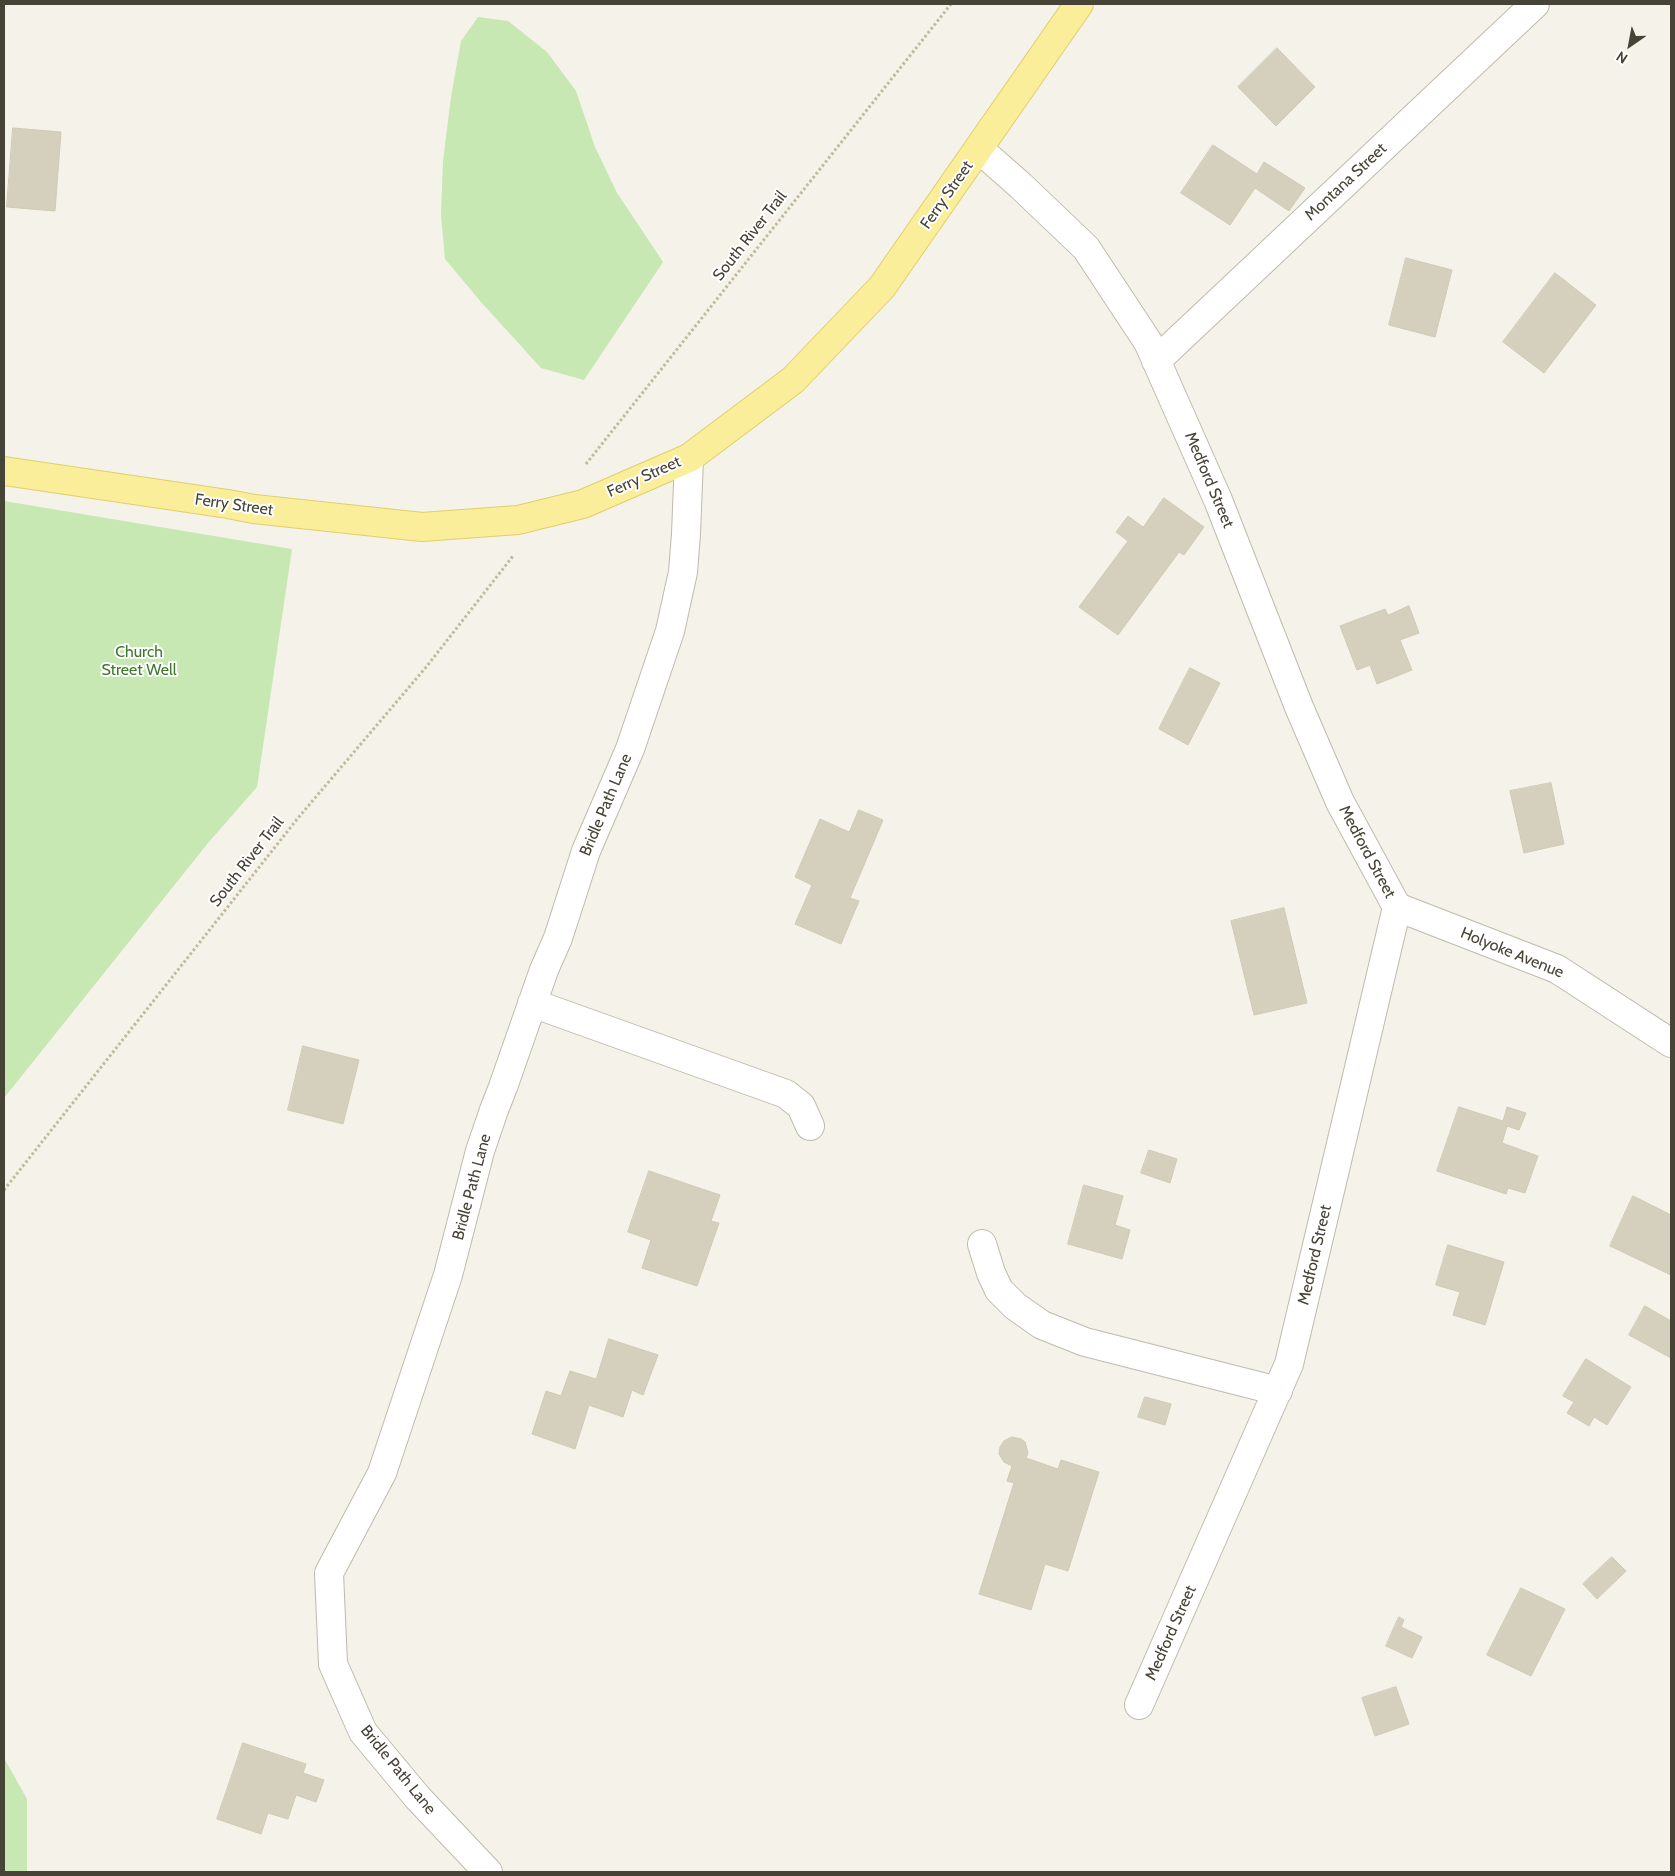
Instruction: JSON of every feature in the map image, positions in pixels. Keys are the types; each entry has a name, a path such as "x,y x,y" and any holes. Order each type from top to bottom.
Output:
{"main road":[{"name":"Ferry Street","path":"4,471 254,509 422,527 518,520 583,504 689,458 793,380 882,287 1079,4"}],"street":[{"name":"Montana Street","path":"1156,361 1535,4"},
{"name":"Medford Street","path":"979,149 1022,186 1086,248 1148,342 1218,500 1299,707 1336,793 1397,908 1289,1364 1139,1705"},
{"name":"Bridle Path Lane","path":"488,1872 418,1798 363,1732 333,1664 329,1573 382,1473 448,1275 483,1143 532,1003 558,938 586,851 630,749 670,632 683,572 689,458"},
{"name":"Holyoke Avenue","path":"1397,908 1557,969 1671,1043"},
{"path":"532,1003 786,1094 801,1106 810,1126"},
{"path":"982,1244 998,1290 1042,1325 1085,1342 1278,1391"}],"path":[{"name":"South River Trail","path":"582,469 951,4"},
{"name":"South River Trail","path":"4,1190 298,818 427,666 515,553"}],"green space":[{"path":"478,17 508,21 547,52 576,91 595,147 617,193 663,262 584,380 541,368 445,259 441,215 443,161 451,97 461,41"},
{"name":"Church Street Well","path":"4,501 292,549 257,787 208,843 4,1098"},
{"path":"4,1758 27,1799 27,1872 4,1872"}],"building":[{"path":"1277,48 1315,87 1276,126 1238,87"},
{"path":"13,128 61,132 55,211 7,207"},
{"path":"1213,145 1257,174 1264,162 1305,188 1289,211 1255,188 1230,225 1181,193"},
{"path":"1406,258 1452,270 1435,337 1389,325"},
{"path":"1555,273 1596,305 1544,373 1503,342"},
{"path":"1164,498 1204,527 1184,555 1179,552 1118,635 1079,607 1128,541 1116,532 1128,516 1143,527"},
{"path":"1409,606 1419,633 1400,640 1412,670 1377,684 1370,665 1357,670 1340,626 1385,609 1388,615"},
{"path":"1190,668 1220,683 1188,745 1159,729"},
{"path":"1551,783 1564,844 1524,853 1510,791"},
{"path":"859,810 883,820 850,898 859,901 841,944 795,924 812,885 795,877 820,819 849,832"},
{"path":"1284,908 1307,1003 1254,1015 1231,921"},
{"path":"303,1046 359,1060 343,1124 288,1110"},
{"path":"1459,1107 1503,1121 1507,1107 1526,1113 1519,1130 1507,1126 1502,1143 1538,1156 1525,1193 1508,1188 1506,1194 1437,1171"},
{"path":"1149,1150 1177,1159 1170,1183 1141,1173"},
{"path":"649,1171 720,1195 711,1221 719,1223 697,1286 642,1268 651,1240 628,1232"},
{"path":"1084,1185 1123,1196 1115,1225 1130,1230 1122,1259 1068,1244"},
{"path":"1633,1196 1671,1215 1671,1275 1610,1246"},
{"path":"1448,1245 1504,1262 1485,1325 1453,1315 1460,1292 1436,1285"},
{"path":"1645,1306 1671,1321 1671,1358 1629,1335"},
{"path":"609,1339 658,1355 643,1395 632,1390 623,1417 589,1405 575,1449 532,1434 546,1391 561,1396 570,1371 596,1379"},
{"path":"1586,1359 1631,1387 1607,1425 1594,1417 1589,1426 1567,1413 1574,1402 1563,1396"},
{"path":"1145,1397 1171,1404 1165,1425 1138,1417"},
{"path":"1012,1437 1025,1442 1028,1453 1026,1458 1058,1469 1061,1460 1099,1472 1068,1571 1045,1564 1031,1610 979,1594 1014,1483 1007,1481 1012,1466 1004,1462 999,1454 1000,1447 1004,1441"},
{"path":"1612,1557 1626,1571 1597,1599 1583,1584"},
{"path":"1521,1588 1565,1609 1531,1676 1487,1655"},
{"path":"1399,1617 1404,1620 1401,1627 1422,1637 1412,1658 1386,1646"},
{"path":"1396,1687 1409,1724 1375,1736 1362,1698"},
{"path":"243,1743 306,1764 303,1773 324,1780 316,1802 296,1795 288,1819 268,1813 261,1834 217,1819"}]}
